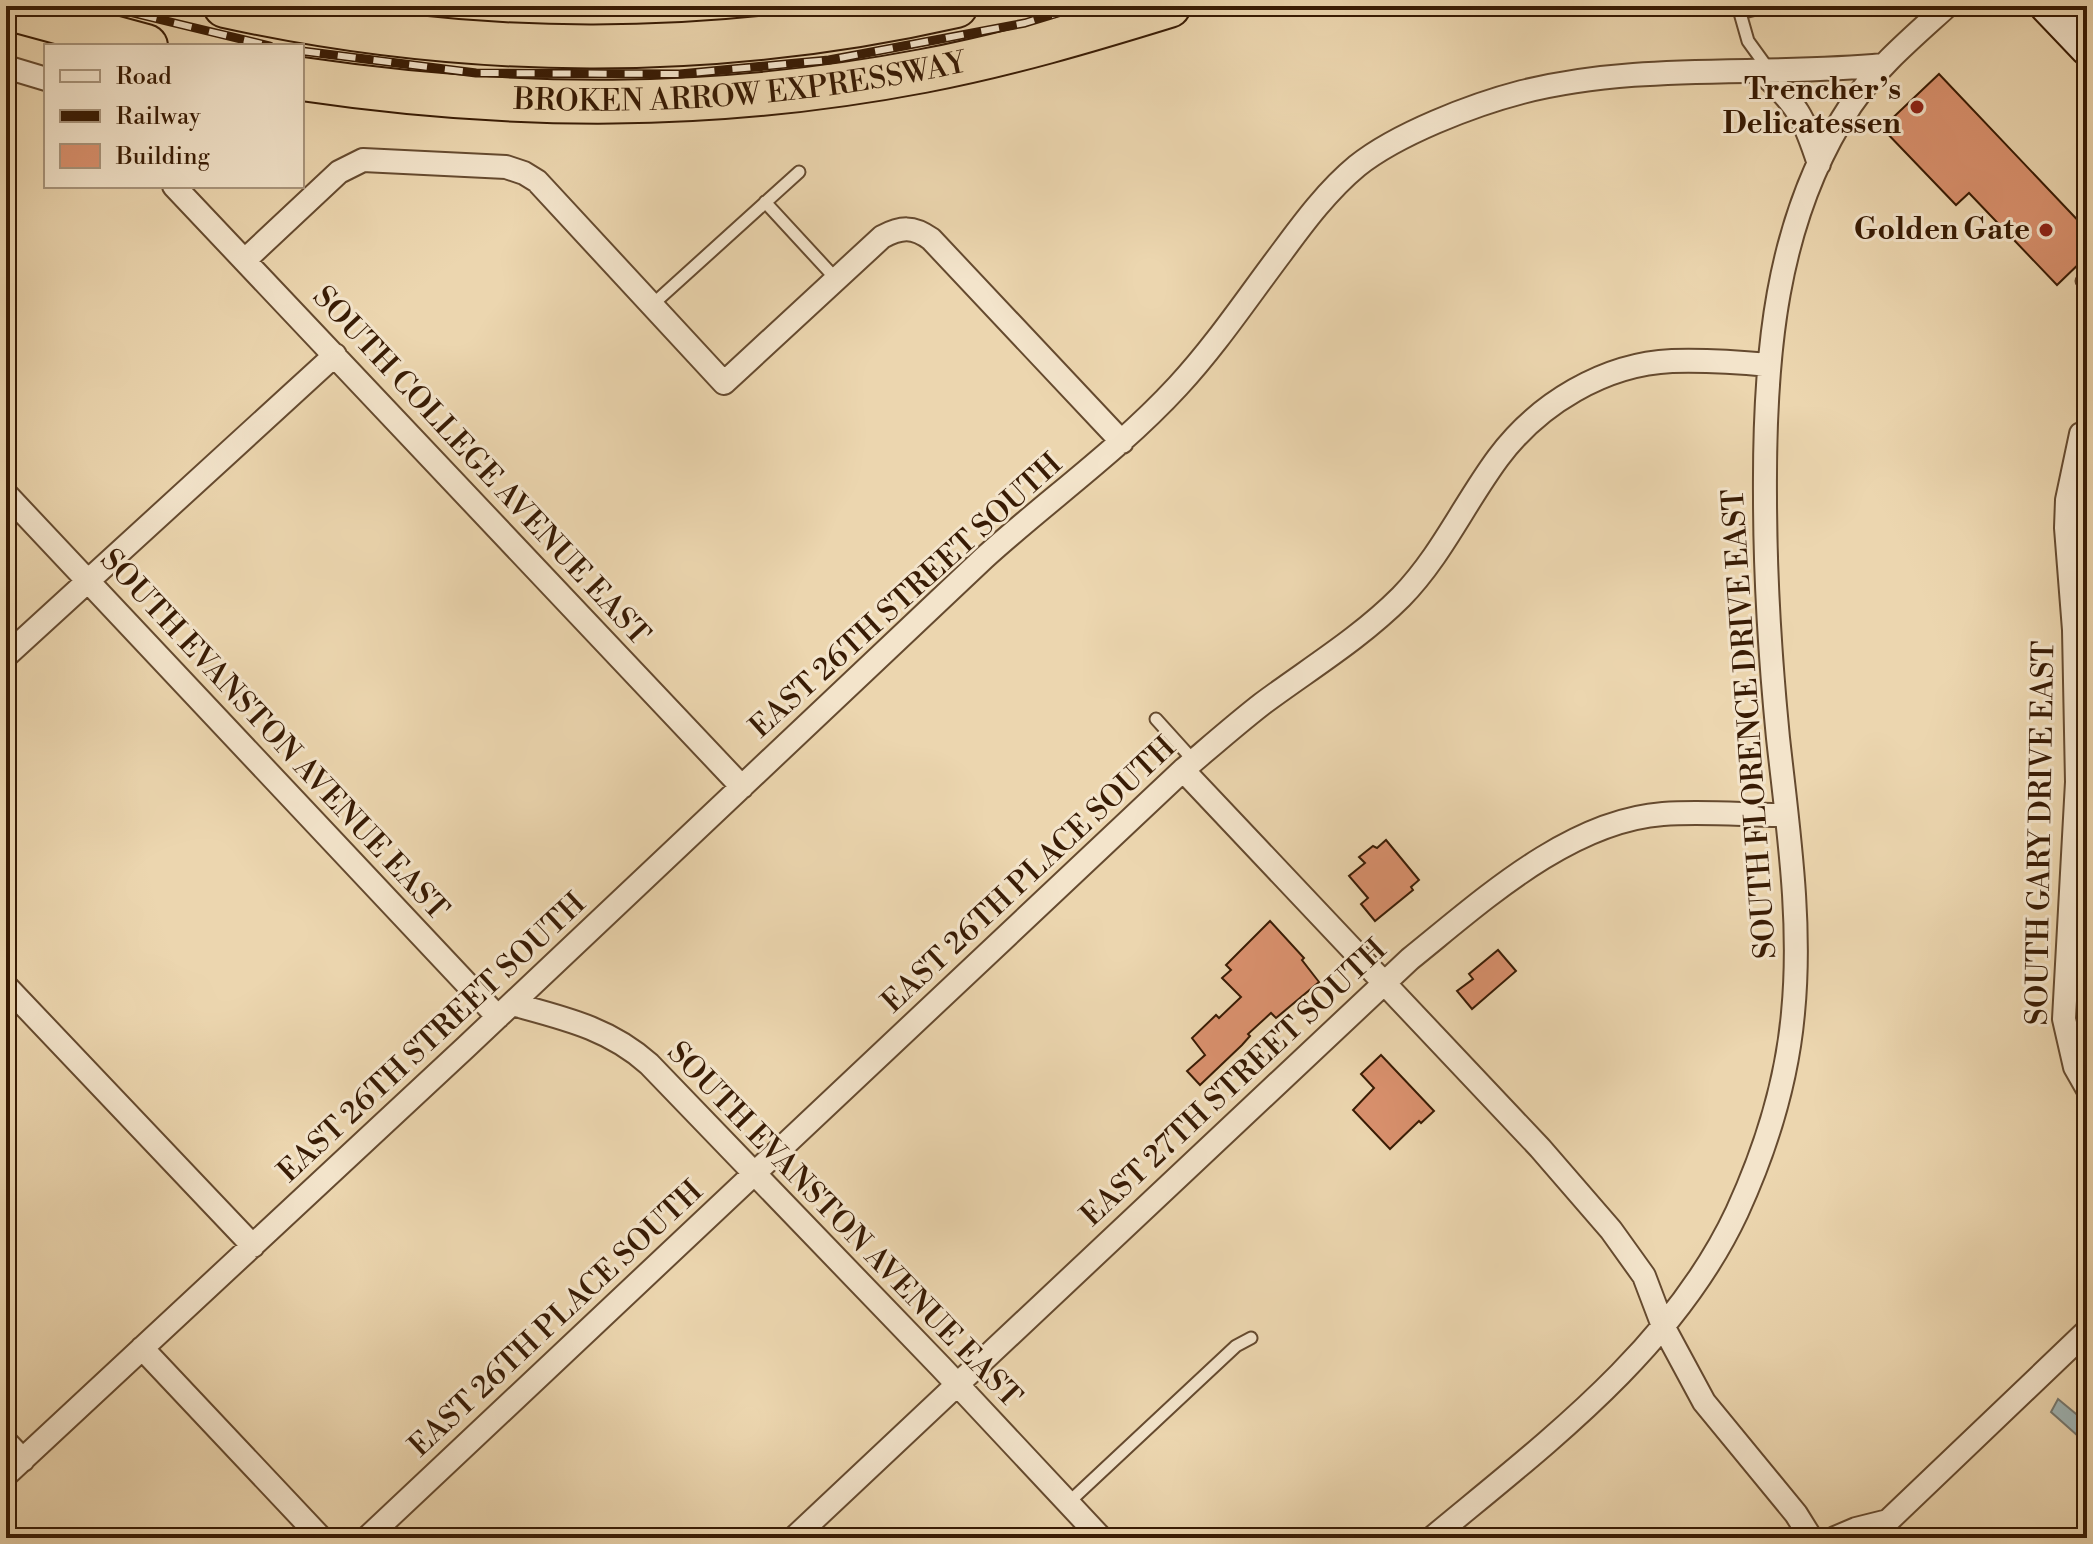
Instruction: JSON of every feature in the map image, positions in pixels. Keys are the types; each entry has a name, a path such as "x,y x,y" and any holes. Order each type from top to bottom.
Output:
{"highway":[{"name":"BROKEN ARROW EXPRESSWAY","path":"225,6 354,31 484,45 600,49 701,44 806,33 956,6"},
{"name":"BROKEN ARROW EXPRESSWAY","path":"304,79 412,94 511,102 622,104 724,97 813,89 926,71 1033,46 1169,6"},
{"path":"6,8 139,44"}],"main road":[{"path":"2046,6 2087,49"}],"street":[{"path":"1883,65 1947,6"},
{"name":"EAST 26TH STREET SOUTH","path":"14,1467 505,1011 984,558 1122,442 1207,353 1319,205 1357,166 1396,141 1467,111 1519,92 1563,83 1641,73 1838,70 1883,65"},
{"name":"SOUTH FLORENCE DRIVE EAST","path":"1432,1538 1544,1444 1631,1363 1663,1326 1710,1261 1736,1214 1772,1121 1793,1017 1796,970 1795,901 1772,680 1765,556 1765,450 1772,323 1784,262 1819,164 1853,101 1883,65"},
{"path":"6,67 44,78"},
{"path":"1764,70 1797,107 1819,164"},
{"path":"245,260 339,172 363,160 506,167 537,181 724,383 882,237 908,228 931,239 1122,442"},
{"name":"SOUTH COLLEGE AVENUE EAST","path":"176,188 742,787"},
{"path":"6,656 335,355"},
{"name":"EAST 26TH PLACE SOUTH","path":"367,1538 1189,766 1253,712 1349,643 1402,595 1447,539 1498,458 1516,436 1556,402 1577,388 1644,365 1685,361 1769,365"},
{"name":"SOUTH GARY DRIVE EAST","path":"2081,434 2066,514 2080,640 2082,772 2064,1019 2075,1067 2087,1088"},
{"name":"SOUTH EVANSTON AVENUE EAST","path":"6,494 505,1011 572,1020 604,1032 630,1047 958,1384 1101,1538"},
{"path":"1189,766 1384,984 1540,1148 1611,1230 1644,1276 1663,1326 1704,1402 1796,1514 1811,1538"},
{"name":"EAST 27TH STREET SOUTH","path":"794,1538 1410,959 1476,905 1538,861 1583,837 1621,822 1662,814 1786,815"},
{"path":"6,986 253,1246"},
{"path":"1835,1538 1856,1529 1884,1529 2087,1331"},
{"path":"142,1348 321,1538"},
{"path":"6,1442 14,1467"}],"lane":[{"path":"1764,70 1748,41 1740,13 1768,6"},
{"path":"652,305 799,172"},
{"path":"765,202 837,280"},
{"path":"1156,719 1189,766"},
{"path":"1068,1503 1236,1346 1251,1338"}],"water":[{"path":"2058,1399 2087,1423 2087,1444 2051,1412"}],"building":[{"path":"1939,74 2087,230 2087,256 2057,285 1969,193 1956,205 1882,128"},
{"path":"1386,840 1419,880 1411,887 1413,890 1375,921 1361,904 1368,898 1349,876 1365,863 1359,857"},
{"path":"1270,921 1304,958 1302,960 1319,982 1276,1018 1271,1013 1200,1085 1187,1071 1205,1055 1192,1038 1241,997 1222,978 1231,970 1226,965"},
{"path":"1498,950 1516,971 1472,1009 1457,991 1473,979 1469,974"},
{"path":"1381,1055 1434,1111 1390,1149 1353,1110 1374,1088 1361,1074"}],"railway":[{"path":"104,6 262,44"},
{"path":"304,51 476,73 680,74 829,60 1025,23 1081,6"}],"place":[{"name":"Trencher’s Delicatessen","path":"1917,107"},
{"name":"Golden Gate","path":"2046,230"}]}
